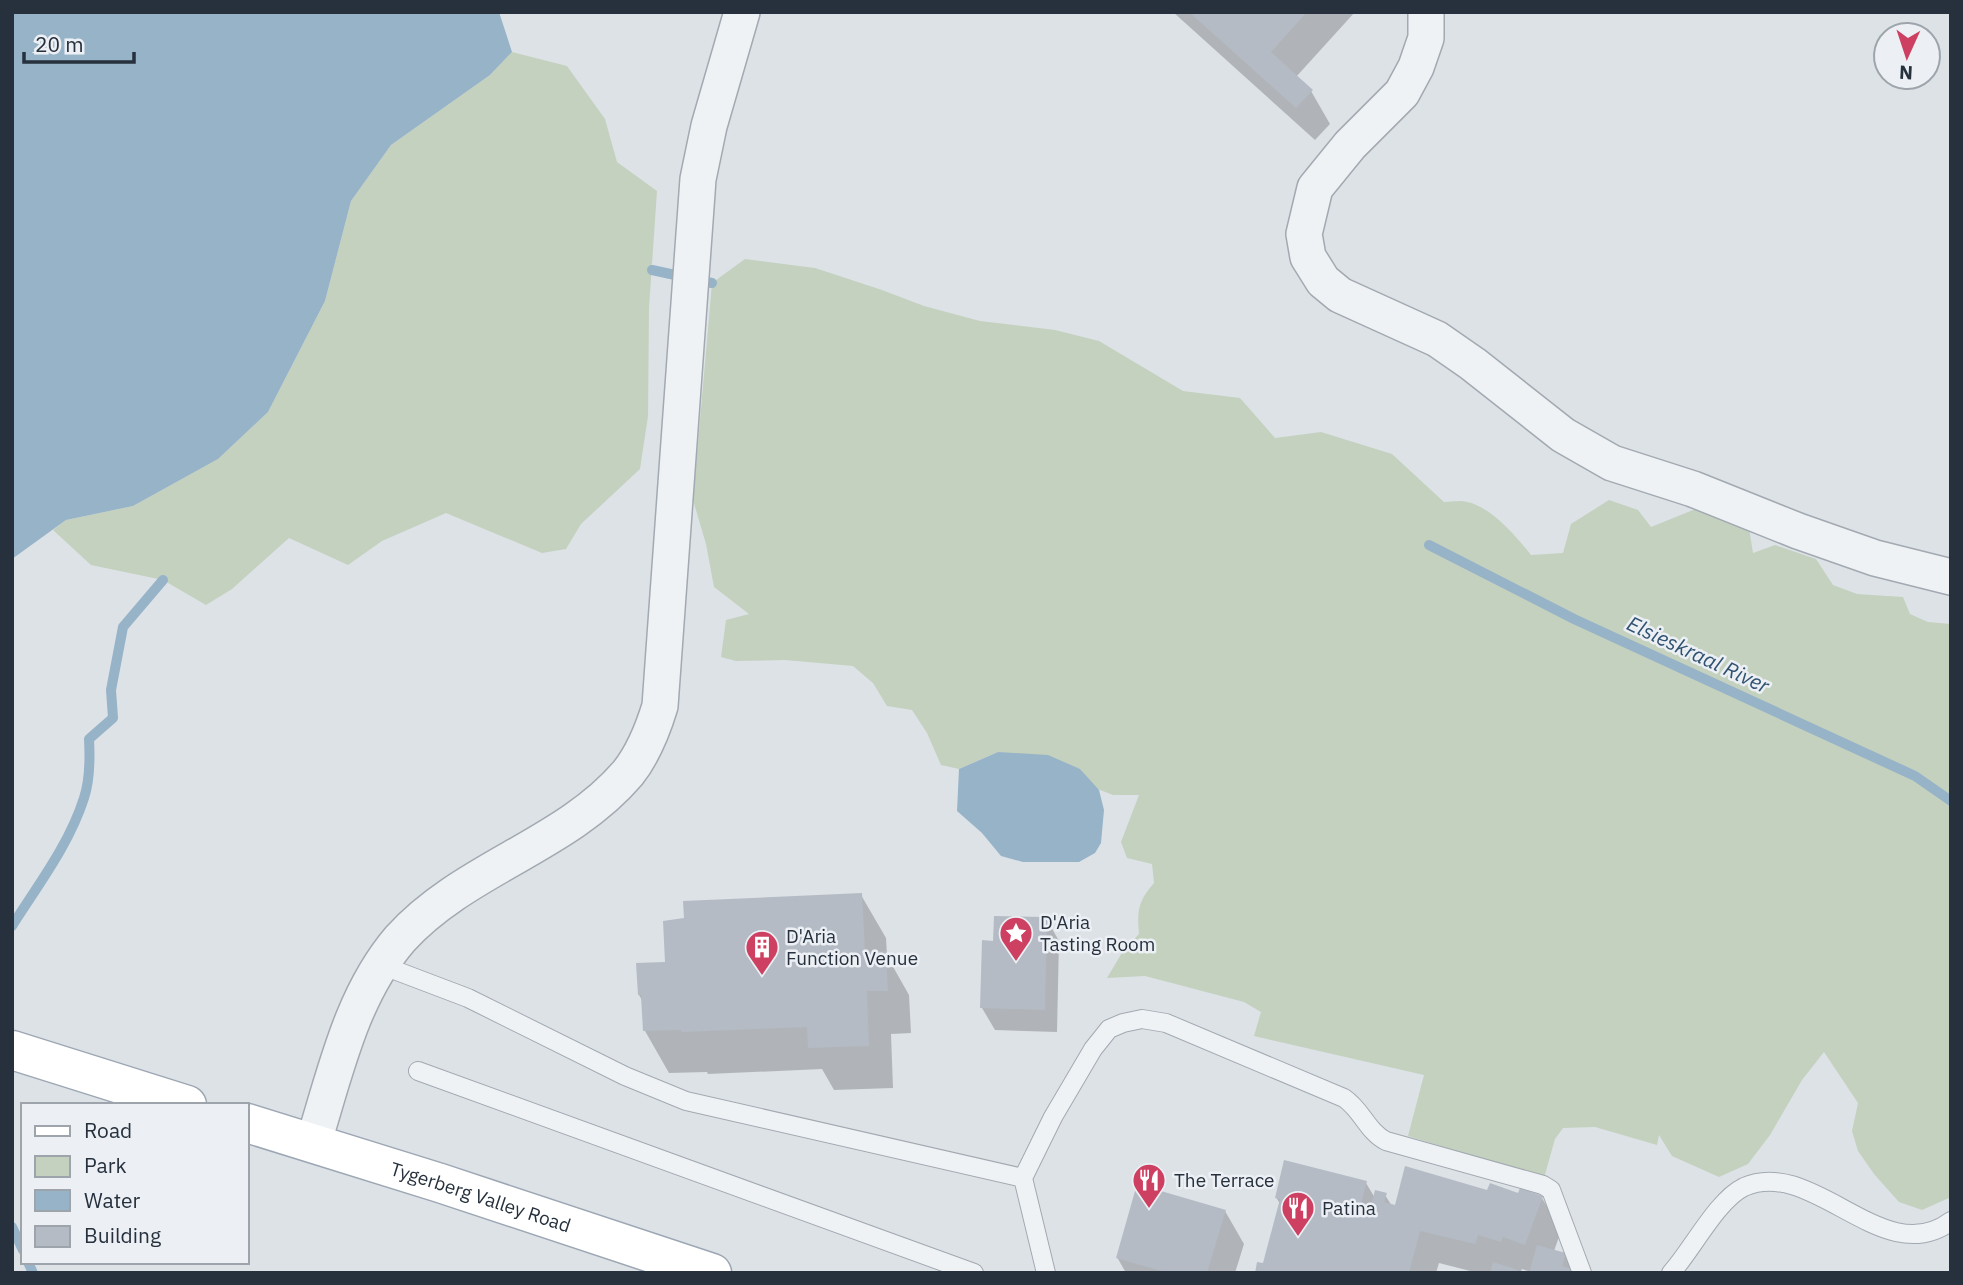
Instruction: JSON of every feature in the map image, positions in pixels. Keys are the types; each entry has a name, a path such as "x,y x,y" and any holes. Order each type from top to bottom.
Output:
{"main road":[{"path":"12,1050 181,1103"},
{"name":"Tygerberg Valley Road","path":"248,1124 440,1183 712,1273"}],"street":[{"path":"313,1144 360,1001 381,965 400,940 440,903 566,827 609,793 629,771 644,747 660,706 698,179 709,126 742,12"},
{"path":"1426,12 1426,37 1416,66 1402,93 1350,145 1315,188 1304,234 1308,257 1323,281 1340,295 1437,339 1473,364 1563,436 1612,463 1693,489 1875,558 1951,577"}],"lane":[{"path":"381,965 468,998 635,1080 686,1101 1023,1178"},
{"path":"1046,1273 1023,1178 1053,1117 1093,1049 1109,1029 1142,1019 1166,1023 1345,1098 1353,1104 1375,1135 1386,1142 1544,1185 1551,1190 1582,1273"},
{"path":"418,1071 975,1273"},
{"path":"1671,1273 1727,1199 1745,1187 1772,1182 1797,1187 1895,1233 1916,1236 1941,1229 1951,1221"}],"green space":[{"path":"512,52 567,66 605,119 617,162 657,191 649,308 648,416 640,469 581,524 566,549 542,553 446,513 382,541 348,565 289,538 232,589 206,605 163,580 91,565 53,530 66,520 133,506 218,459 268,412 325,301 351,201 391,145 490,75"},
{"path":"745,259 815,268 924,306 980,321 1055,330 1099,341 1183,391 1240,398 1275,438 1321,432 1392,454 1444,502 1467,502 1485,509 1511,531 1531,555 1563,553 1571,524 1609,500 1638,510 1651,527 1698,508 1749,528 1753,553 1775,545 1816,559 1833,585 1857,594 1903,597 1910,614 1928,622 1951,624 1951,1197 1922,1210 1899,1202 1874,1174 1858,1151 1852,1131 1858,1103 1824,1052 1802,1080 1770,1135 1748,1164 1719,1177 1672,1156 1659,1135 1657,1145 1595,1127 1563,1128 1555,1139 1544,1178 1408,1136 1424,1075 1254,1036 1261,1012 1244,1002 1145,976 1107,978 1123,951 1139,934 1140,907 1154,883 1152,864 1127,858 1121,842 1139,795 1113,795 1095,788 1080,769 998,752 959,769 941,765 927,733 912,710 887,706 873,683 853,666 785,660 736,661 721,657 726,620 749,614 714,587 706,544 693,500 712,283"}],"water":[{"path":"12,12 499,12 512,52 490,75 391,145 351,201 325,301 268,412 218,459 133,506 66,520 12,559"},
{"path":"998,752 1048,755 1080,769 1099,790 1104,810 1101,843 1095,853 1079,862 1023,862 1001,856 982,833 957,811 959,769"}],"building":[{"path":"1189,12 1307,12 1271,52 1313,90 1296,108"},
{"name":"D'Aria Function Venue","path":"862,893 865,952 886,951 888,991 867,991 869,1046 808,1048 807,1027 643,1031 636,963 665,962 663,921 684,918 683,901"},
{"path":"994,916 1047,917 1045,1010 980,1008 982,940 993,941"},
{"path":"1284,1160 1367,1181 1359,1211 1369,1214 1375,1190 1387,1193 1384,1202 1395,1205 1405,1166 1487,1190 1490,1183 1518,1193 1520,1188 1543,1196 1525,1245 1503,1237 1501,1242 1478,1235 1475,1244 1420,1231 1409,1273 1255,1273 1257,1262 1263,1263 1280,1199 1275,1198"},
{"path":"1137,1184 1226,1210 1207,1273 1168,1273 1116,1258"},
{"path":"1537,1245 1566,1253 1562,1266 1582,1273 1529,1273"},
{"path":"1493,1262 1518,1270 1517,1273 1490,1273"}],"waterway":[{"name":"Elsieskraal River","path":"652,270 712,283"},
{"name":"Elsieskraal River","path":"1429,545 1574,619 1915,776 1951,801"},
{"path":"12,926 52,864 78,815 87,784 89,739 113,718 111,690 123,627 163,580"},
{"path":"12,1227 21,1246"},
{"path":"29,1264 33,1273"}],"place":[{"name":"D'Aria Tasting Room","path":"1016,963"},
{"name":"D'Aria Function Venue","path":"762,977"},
{"name":"The Terrace","path":"1149,1210"},
{"name":"Patina","path":"1298,1238"}]}
